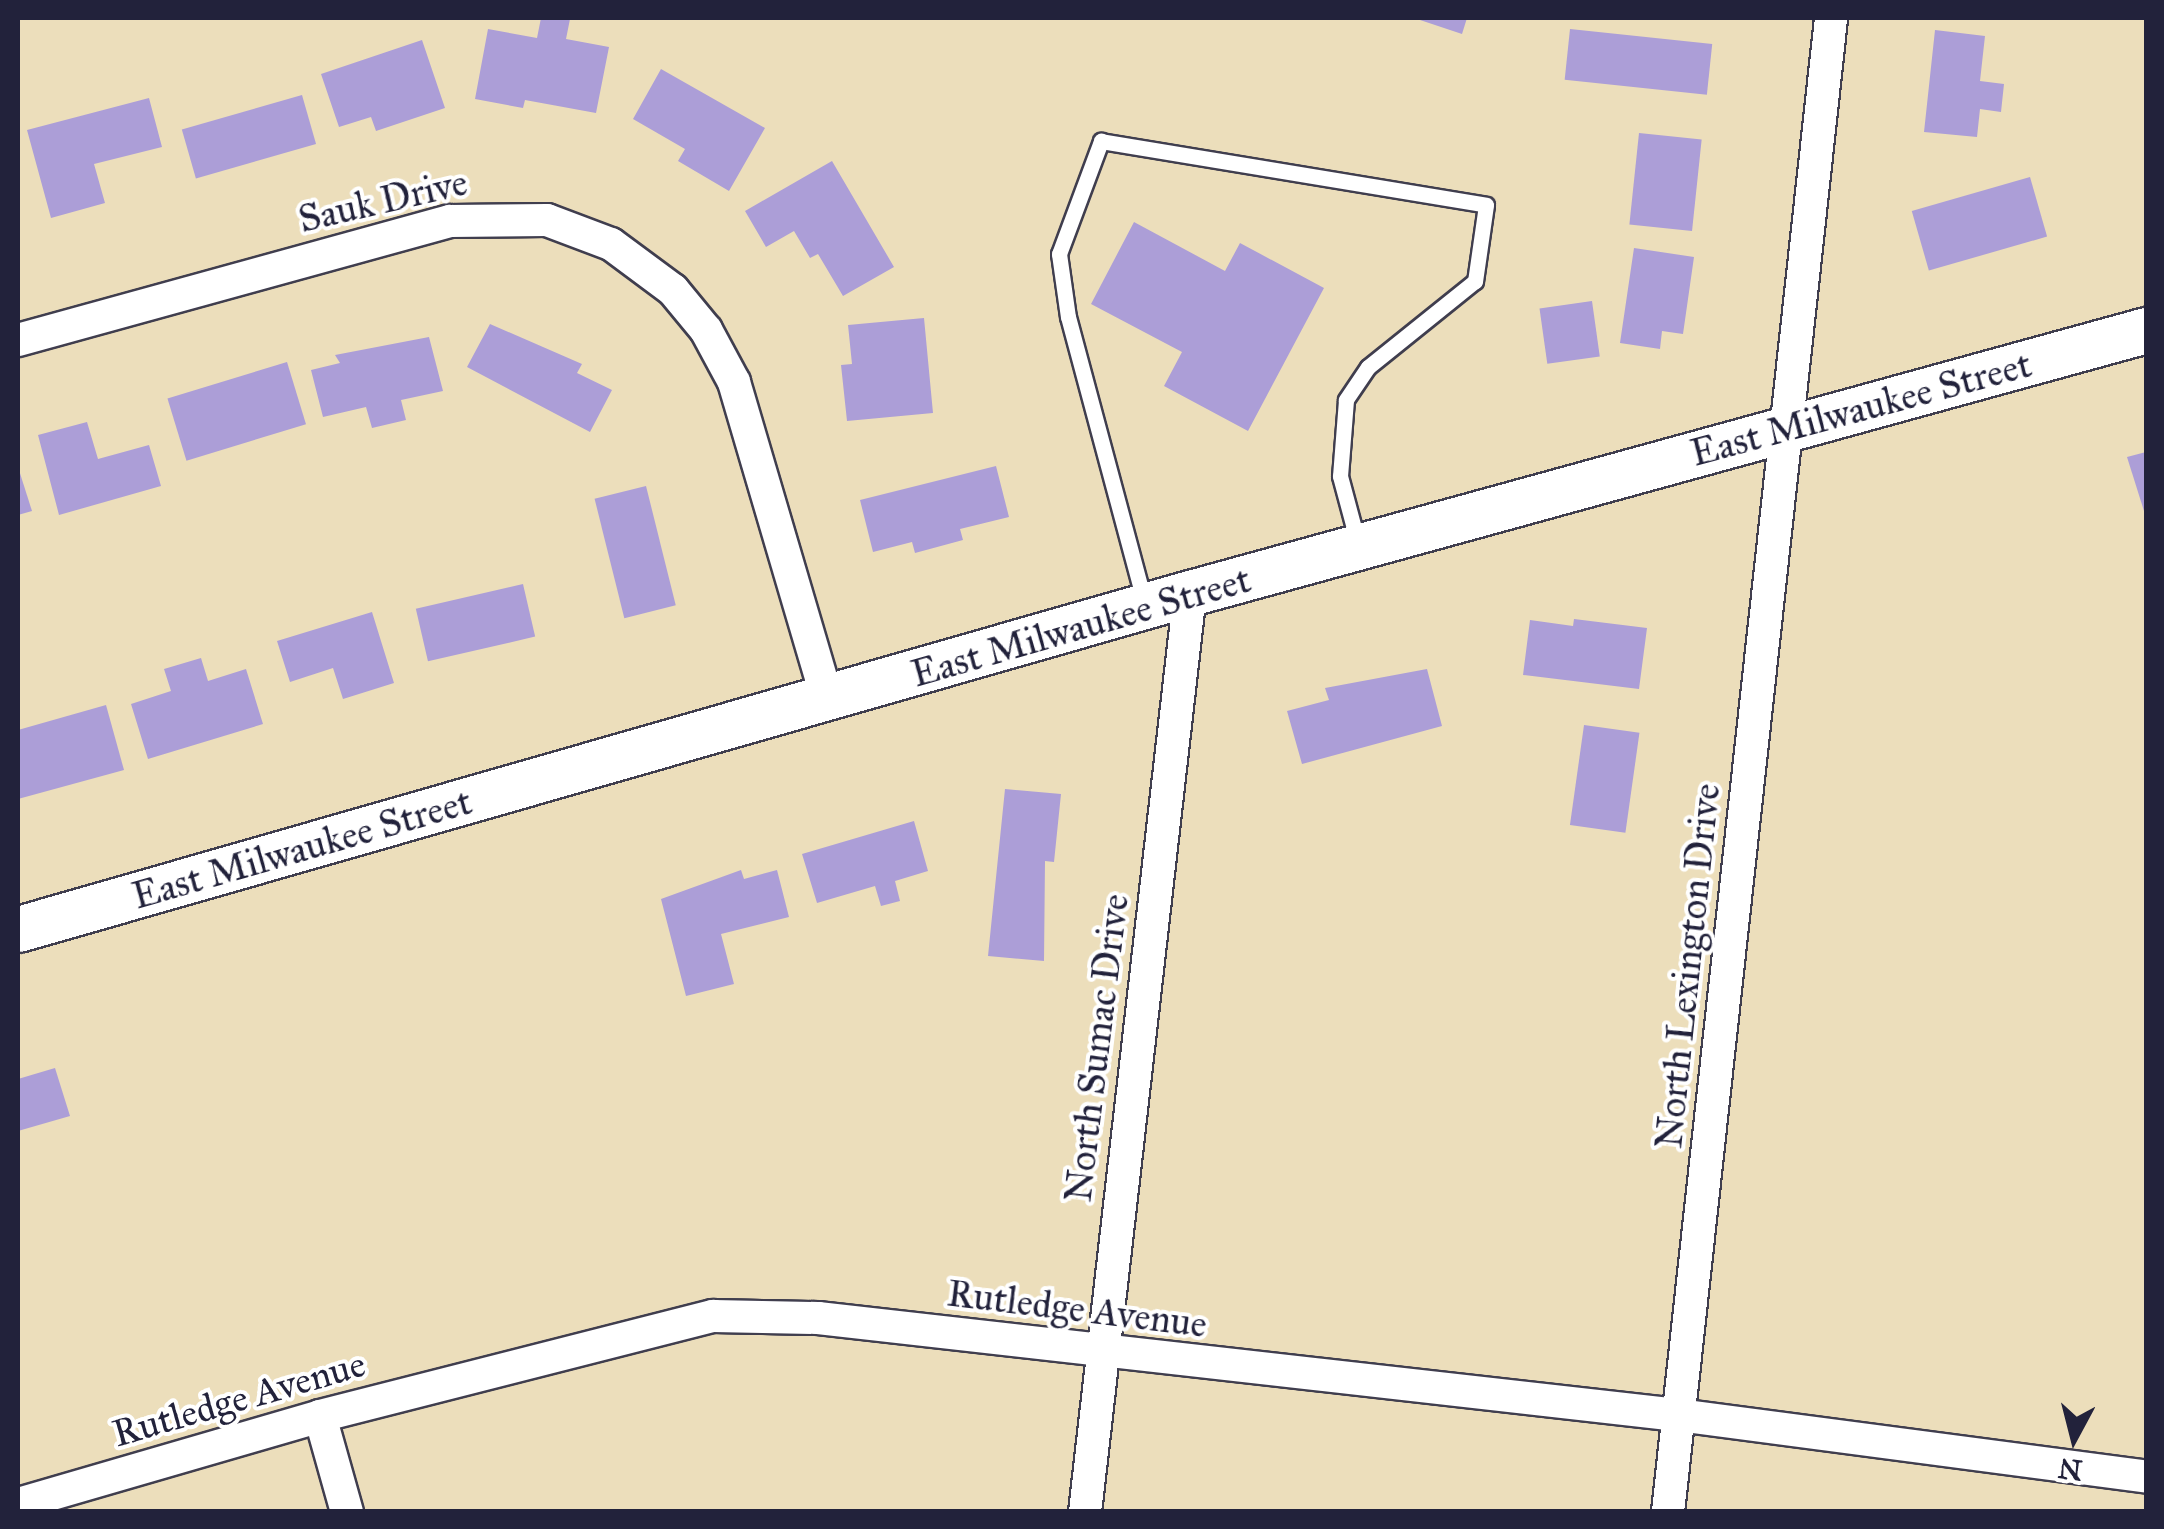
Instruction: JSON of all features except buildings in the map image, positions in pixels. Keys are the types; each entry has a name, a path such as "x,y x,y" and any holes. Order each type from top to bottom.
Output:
{"main road":[{"name":"East Milwaukee Street","path":"18,929 828,702 1190,594 2146,330"}],"street":[{"name":"North Lexington Drive","path":"1668,1512 1830,18"},
{"name":"Sauk Drive","path":"18,340 450,220 547,220 610,244 674,290 706,330 734,382 828,702"},
{"name":"North Sumac Drive","path":"1085,1512 1190,594"},
{"name":"Rutledge Avenue","path":"18,1504 320,1416 713,1316 818,1318 1678,1415 2146,1477"},
{"path":"320,1416 347,1512"}],"lane":[{"path":"1146,607 1068,317 1058,254 1101,141 1486,206 1475,281 1368,366 1346,400 1340,476 1359,547"}]}
